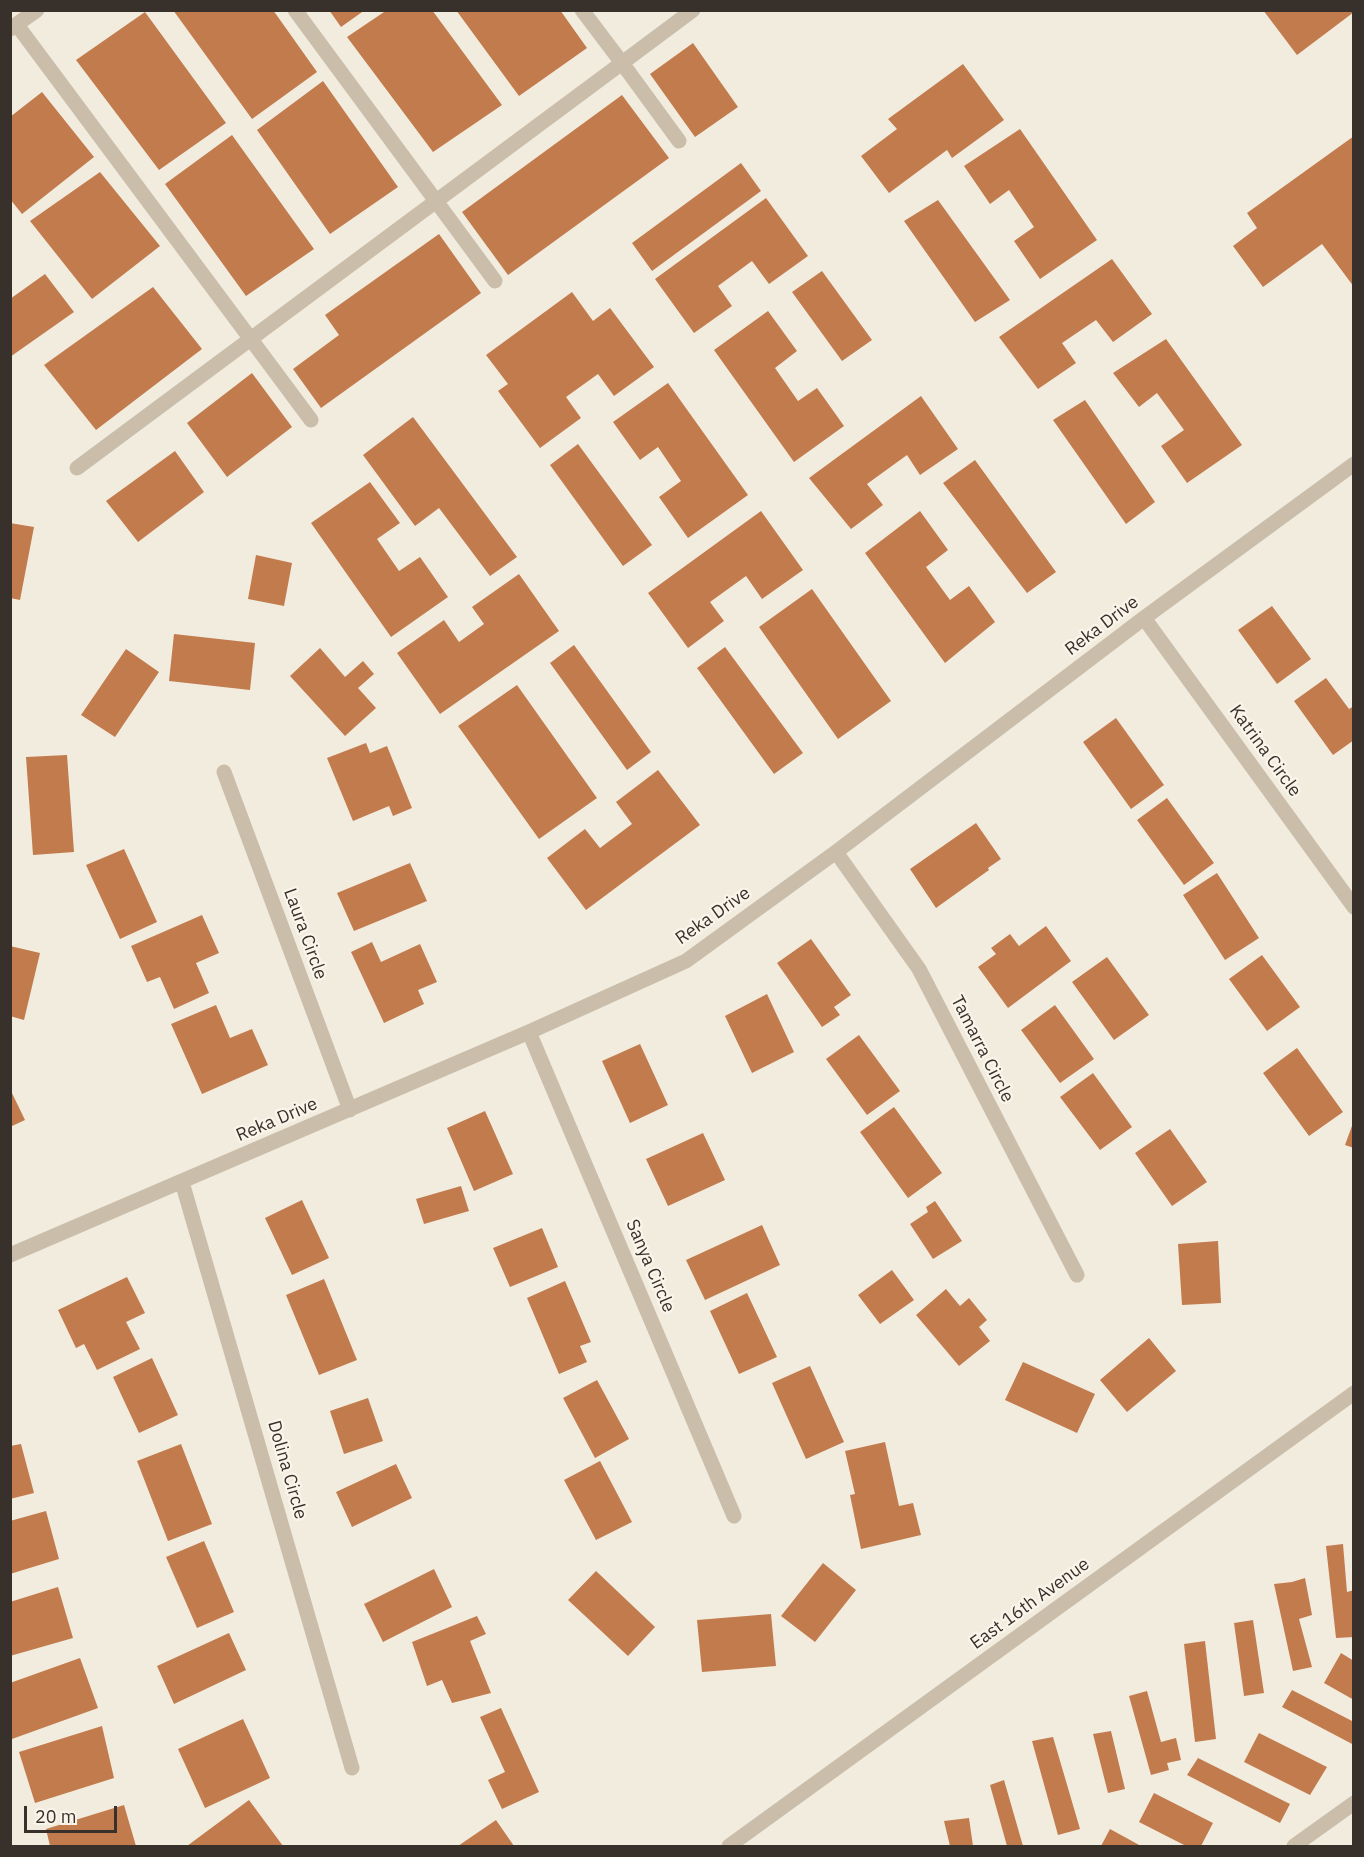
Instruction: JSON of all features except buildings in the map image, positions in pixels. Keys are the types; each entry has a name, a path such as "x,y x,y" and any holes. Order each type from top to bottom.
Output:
{"street":[{"path":"36,10 14,27 310,420"},
{"path":"296,10 495,281"},
{"path":"582,10 679,141"},
{"path":"77,468 693,10"},
{"name":"Reka Drive","path":"10,1255 350,1110 686,961 836,852 1144,618 1353,464"},
{"name":"Katrina Circle","path":"1144,618 1353,907"},
{"name":"Laura Circle","path":"224,772 350,1110"},
{"name":"Tamarra Circle","path":"836,852 919,969 1077,1275"},
{"name":"Sanya Circle","path":"529,1032 734,1516"},
{"name":"Dolina Circle","path":"182,1182 352,1768"},
{"name":"East 16th Avenue","path":"729,1846 1353,1396"},
{"path":"1294,1846 1353,1803"}]}
